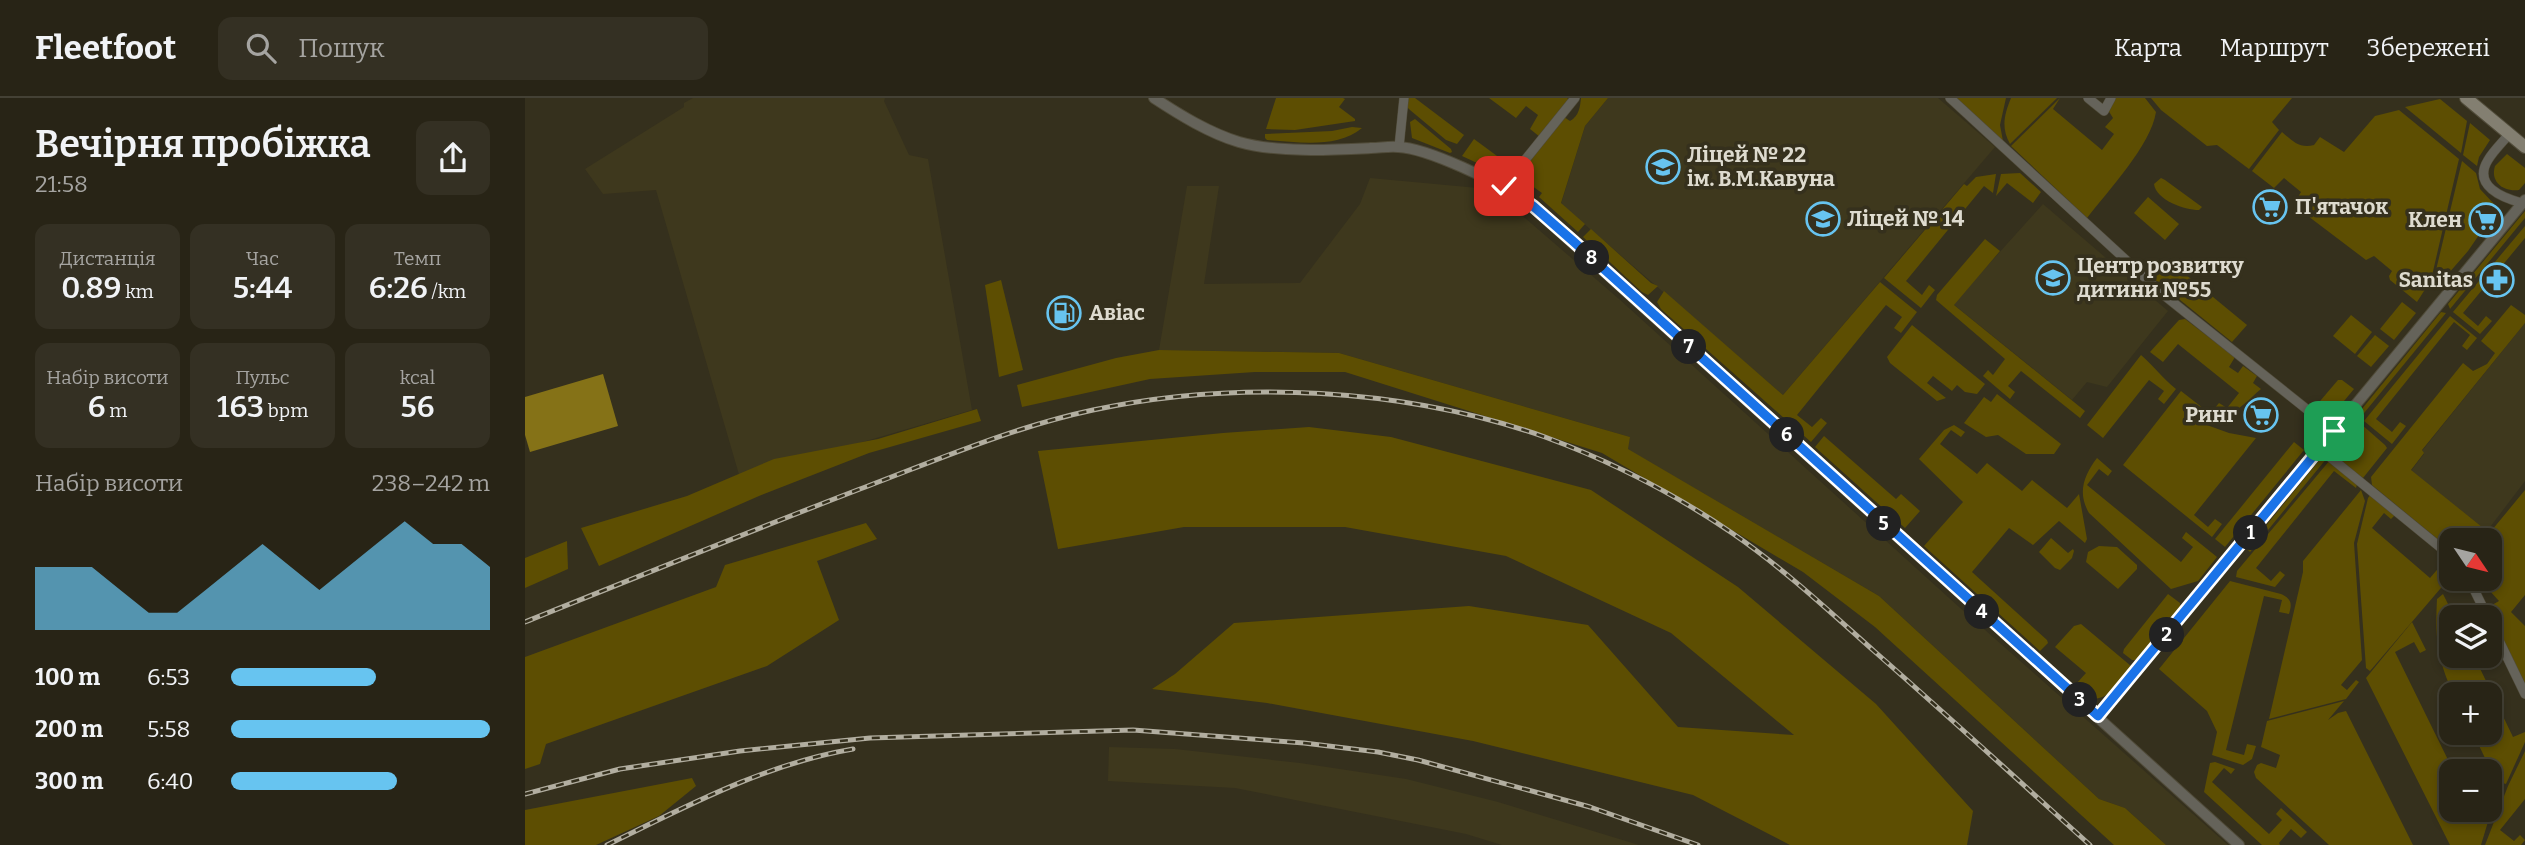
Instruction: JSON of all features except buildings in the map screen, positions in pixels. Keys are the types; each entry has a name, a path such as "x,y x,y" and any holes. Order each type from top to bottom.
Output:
{"main road":[{"path":"2466,98 2525,147"},
{"path":"2476,98 2525,139"}],"street":[{"path":"1154,98 1206,129 1238,142 1259,146 1399,147 1419,151 1504,186 1533,206 1574,242 2238,845"},
{"path":"1399,147 1404,98"},
{"path":"1504,186 1575,98"},
{"path":"1950,98 2165,296 2334,431"},
{"path":"2088,98 2103,111 2111,98"},
{"path":"2098,716 2524,201 2497,194 2489,187 2485,177 2489,159 2509,134"},
{"path":"2320,449 2439,546"},
{"path":"2502,647 2525,694"}],"shaded area":[{"path":"693,98 885,98 909,155 928,159 972,410 740,478 656,190 603,194 585,169 684,107 684,103"},
{"path":"1276,98 1343,98 1345,99 1339,107 1355,121 1295,130 1266,129"},
{"path":"1408,98 1415,98 1464,135 1457,144 1446,140 1410,110 1407,107"},
{"path":"1489,98 1570,100 1540,137 1530,129 1538,115 1526,106 1516,118"},
{"path":"1581,98 1608,98 1585,126 1561,203 1585,224 1578,232 1539,197 1542,193 1528,183 1522,185 1513,179 1564,117 1570,121 1575,117"},
{"name":"Ліцей № 14","path":"1608,98 1938,98 1995,147 1783,395 1561,204 1585,126"},
{"path":"1956,98 2006,98 2000,125 2003,141"},
{"path":"2011,98 2057,98 2010,144 2004,121"},
{"path":"2060,98 2053,109 2102,150 2114,134 2105,127 2113,118 2108,110 2114,98 2145,98 2156,112 2138,153 2087,218 2011,146"},
{"path":"2151,98 2292,98 2272,122 2279,130 2249,169 2217,145 2207,146 2161,110"},
{"path":"2440,99 2467,121 2461,153 2405,107"},
{"path":"2399,110 2459,159 2431,280 2417,302 2390,280 2392,271 2374,256 2366,260 2296,207 2295,202 2301,192 2284,178 2274,188 2252,171 2282,132 2305,146 2314,145 2320,137 2344,152 2375,116"},
{"path":"1415,119 1452,152 1412,138 1410,122"},
{"path":"2470,123 2490,140 2479,157 2477,166 2463,155"},
{"path":"1362,128 1352,135 1329,142 1291,142 1265,138 1265,134 1332,131"},
{"path":"1474,139 1512,167 1505,176 1462,156"},
{"path":"2507,154 2525,168 2525,183 2519,190 2503,188 2494,177 2495,166"},
{"path":"2462,161 2476,173 2480,189 2494,207 2490,213 2483,209 2475,219 2486,229 2435,289 2432,287"},
{"path":"2020,173 2041,192 2033,203 2007,183 1996,196 2001,174"},
{"path":"1996,174 1993,193 1984,186 1906,281 1922,295 1929,285 1935,290 1921,308 1884,278 1964,184 1967,186 1976,177"},
{"path":"1370,178 1478,188 1525,218 1619,299 1959,607 2228,845 2166,845 2125,808 2099,799 1879,596 1627,449 1630,437 1339,353 1159,350 1187,186 1219,186 1204,284 1300,283 1360,204"},
{"path":"2161,178 2202,207 2199,210 2186,208 2165,199 2154,184"},
{"path":"2148,197 2179,224 2165,240 2134,213"},
{"name":"Центр розвитку дитини №55","path":"2043,204 2168,311 2107,387 2087,382 2072,400 1953,304"},
{"path":"2525,211 2525,218 2450,309 2448,304"},
{"path":"2525,226 2525,238 2463,313 2478,326 2486,316 2492,321 2480,334 2453,312"},
{"path":"1591,229 1651,283 1658,286 1648,295 1642,292 1583,237"},
{"path":"1985,239 2000,251 1954,305 2085,411 2080,418 2021,371 2008,386 2015,392 2010,399 1983,376 1988,370 1993,375 2005,359 1936,300 1937,295"},
{"path":"2168,260 2247,325 2232,342 2153,278"},
{"path":"1001,280 1023,370 999,377 985,285"},
{"path":"1880,282 1917,312 1901,333 1894,328 1902,317 1886,305 1797,415 1812,427 1821,418 1827,423 1811,442 1661,309 1657,302 1664,291 1783,395"},
{"path":"2402,302 2416,313 2394,340 2380,329"},
{"path":"2511,305 2525,315 2525,323 2422,450 2424,453 2411,470 2483,528 2439,528 2439,540 2372,485 2371,477 2463,363 2473,371 2487,364 2495,353 2481,341"},
{"path":"2441,312 2446,313 2360,418 2357,415"},
{"path":"2351,315 2372,332 2355,354 2333,336"},
{"path":"2450,316 2477,338 2467,350 2462,346 2470,335 2454,322 2376,419 2392,432 2400,422 2406,426 2392,444 2364,421"},
{"path":"2185,319 2235,357 2229,367 2238,373 2243,366 2257,376 2253,383 2261,389 2239,408 2227,413 2214,409 2219,403 2227,408 2239,393 2178,344 2163,362 2150,352 2179,320"},
{"path":"2525,323 2525,481 2489,528 2483,528 2411,471 2424,454 2422,451"},
{"path":"1912,325 1985,384 1977,394 1965,392 1957,385 1952,391 1933,376 1927,383 1946,398 1937,401 1890,363 1887,357"},
{"path":"2375,335 2389,346 2371,367 2357,356"},
{"path":"1159,350 1339,353 1630,437 1628,449 1879,596 2099,799 2125,808 2166,845 2114,845 1875,627 1803,572 1602,453 1345,372 1255,372 1150,379 1022,407 1017,385 1116,358"},
{"path":"2141,355 2176,389 2164,404 2158,399 2164,391 2149,380 2103,438 2087,425"},
{"path":"603,374 618,426 530,452 525,435 525,397"},
{"path":"2338,380 2354,389 2329,419 2315,407"},
{"path":"2181,391 2208,412 2204,424 2229,433 2256,438 2194,515 2208,527 2215,519 2222,524 2212,537 2123,465"},
{"path":"1997,394 2061,444 2054,454 2026,454 1998,435 1986,437 1964,423 1984,397 1991,402"},
{"path":"977,409 981,421 869,453 759,496 599,566 581,528 687,496 774,459 878,439"},
{"path":"2361,424 2387,448 2363,478 2341,462 2346,456 2340,451"},
{"path":"1954,425 1965,432 1961,437 1951,430 1940,444 1977,474 1987,463 2022,491 2032,480 2067,508 2079,494 2087,539 2085,543 2059,521 2033,545 2009,528 1972,572 2047,640 2048,643 2040,651 1924,546 1963,502 1919,459 1944,430"},
{"path":"1309,427 1391,437 1591,490 1738,587 1876,704 1973,811 1967,845 1790,845 1693,795 1473,741 1267,703 1152,689 1175,674 1234,623 1469,606 1588,625 1678,727 1794,735 1671,633 1506,556 1345,527 1184,527 1058,549 1038,451"},
{"path":"1824,436 1896,499 1901,494 1920,511 1905,528 1815,447"},
{"path":"2294,442 2304,450 2225,547 2215,539"},
{"path":"2322,457 2327,458 2250,552 2247,549"},
{"path":"2097,458 2112,471 2108,476 2099,469 2087,485 2181,562 2193,547 2182,538 2186,532 2217,557 2198,581 2171,589 2089,513 2083,498 2084,484"},
{"path":"2330,460 2357,484 2356,488 2334,471 2256,568 2271,581 2280,571 2285,575 2275,587 2236,577 2237,571"},
{"path":"2361,490 2365,501 2354,543 2362,660 2341,685 2347,690 2356,680 2359,682 2346,699 2269,719 2303,572 2303,561"},
{"path":"2525,490 2525,595 2511,612 2525,626 2525,686 2502,639 2502,605 2492,605 2499,601 2491,592 2503,592 2503,528 2494,528"},
{"path":"2371,494 2395,515 2391,519 2384,513 2372,528 2430,578 2439,568 2439,590 2370,671 2366,668 2357,544"},
{"path":"866,523 877,539 817,561 839,620 767,666 546,744 540,764 525,769 525,657 716,587 725,565"},
{"path":"2051,538 2068,553 2073,549 2074,551 2072,558 2060,570 2039,552"},
{"path":"567,541 568,569 525,588 525,558"},
{"path":"2099,546 2117,547 2137,565 2137,569 2118,589 2086,562 2088,552"},
{"path":"2230,581 2281,594 2291,605 2289,614 2279,612 2282,600 2264,596 2226,750 2244,755 2247,744 2256,746 2252,759 2243,765 2212,755 2217,732 2207,711 2159,669"},
{"path":"2168,594 2180,603 2180,608 2138,660 2132,660 2123,653 2124,649"},
{"path":"2443,594 2448,605 2439,605 2439,652 2436,626 2437,599"},
{"path":"2412,622 2426,650 2420,653 2414,642 2395,652 2448,759 2439,759 2439,822 2488,822 2481,845 2450,845 2366,678"},
{"path":"2081,624 2131,666 2116,687 2100,698 2094,699 2076,684 2086,673 2055,647 2074,626"},
{"path":"2480,668 2487,682 2449,682 2444,670"},
{"path":"2344,701 2328,720 2346,711 2413,845 2329,845 2256,778 2254,772 2257,765 2261,763 2276,768 2280,755 2261,747 2267,721"},
{"path":"2502,714 2513,737 2525,732 2525,742 2506,784 2502,783 2502,759 2485,759 2479,745 2502,745"},
{"path":"1109,747 1175,749 1300,763 1406,779 1498,802 1639,845 1502,845 1466,834 1235,788 1108,781"},
{"path":"2525,751 2525,799 2500,830 2514,841 2520,835 2525,840 2521,845 2485,845 2494,822 2502,822 2502,801"},
{"path":"2215,762 2235,769 2231,774 2224,768 2212,782 2269,834 2282,820 2276,814 2281,808 2307,832 2301,838 2291,829 2280,845 2262,845 2204,792 2210,763"},
{"path":"692,778 696,786 659,816 596,845 525,845 525,810"}],"railway":[{"path":"525,622 946,456 1063,417 1148,400 1205,394 1263,392 1379,399 1492,420 1545,437 1641,479 1688,505 1751,546 1805,590 2090,845"},
{"path":"525,794 620,769 740,751 870,738 1133,730 1304,743 1418,760 1590,807 1698,845"},
{"path":"607,845 727,788 789,765 853,749"}],"place":[{"name":"Ліцей № 22 ім. В.М.Кавуна","path":"1663,167"},
{"name":"П'ятачок","path":"2270,207"},
{"name":"Ліцей № 14","path":"1823,219"},
{"name":"Клен","path":"2486,220"},
{"name":"Центр розвитку дитини №55","path":"2053,278"},
{"name":"Sanitas","path":"2497,280"},
{"name":"Авіас","path":"1064,313"},
{"name":"Ринг","path":"2261,415"}],"route":[{"path":"1504,186 1533,206 1574,242 2098,716 2334,431"}]}
